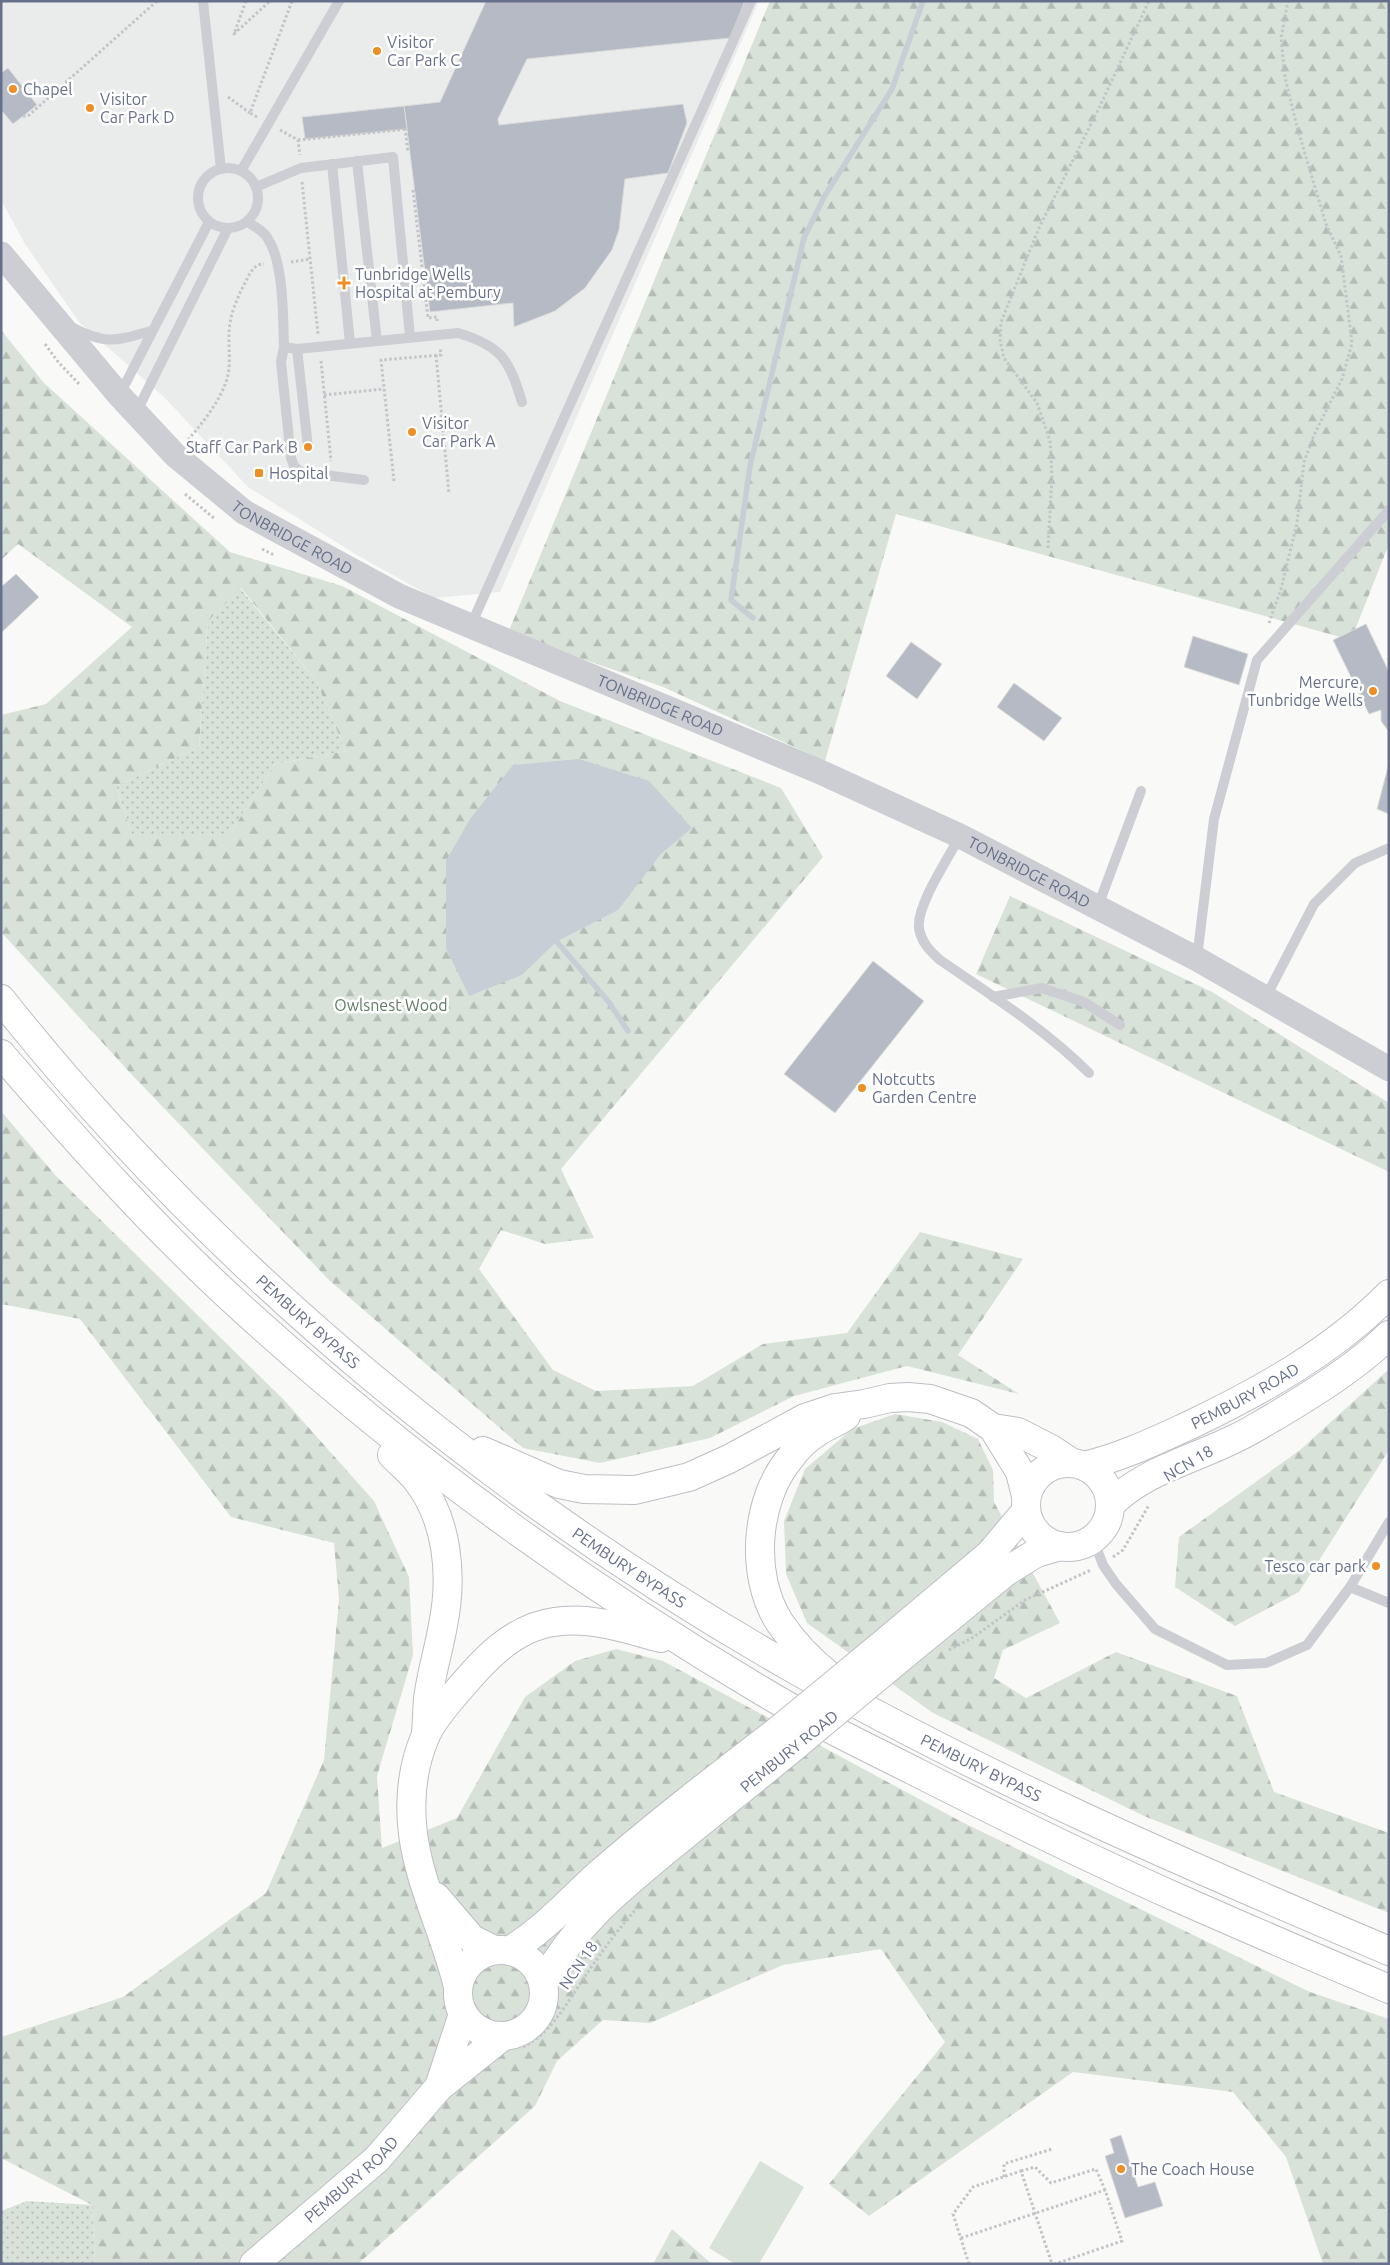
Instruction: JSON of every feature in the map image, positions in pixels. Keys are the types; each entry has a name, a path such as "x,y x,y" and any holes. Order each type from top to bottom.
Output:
{"main road":[{"name":"PEMBURY BYPASS","path":"1,999 105,1121 185,1204 268,1285 385,1389 434,1428 538,1507 614,1560 780,1661 876,1714 1036,1795 1198,1870 1389,1951"},
{"name":"PEMBURY BYPASS","path":"1,1054 76,1140 159,1228 244,1311 362,1413 512,1529 596,1588 770,1696 1025,1827 1177,1898 1389,1989"},
{"name":"PEMBURY ROAD","path":"1078,1464 1131,1452 1224,1408 1305,1362 1332,1344 1389,1294"},
{"name":"PEMBURY ROAD","path":"1110,1506 1123,1492 1141,1480 1235,1439 1294,1405 1338,1377 1389,1334"},
{"path":"434,1428 526,1471 559,1484 584,1489 636,1490 689,1478 729,1459 804,1418 835,1408 890,1398 930,1399 971,1413 993,1428 1020,1472 1030,1523 1037,1534 1048,1542 1060,1546 1077,1546 1093,1538 1102,1530 1108,1518 1110,1506 1108,1493 1103,1482 1094,1472 1018,1432 993,1428"},
{"path":"864,1404 840,1421 816,1432 792,1455 780,1471 765,1508 760,1529 764,1581 779,1621 813,1663 876,1714"},
{"path":"362,1413 389,1451 416,1480 431,1503 440,1525 445,1548 447,1595 428,1698 426,1735"},
{"path":"1026,1504 1032,1482 1043,1471 1057,1464 1078,1464"},
{"name":"PEMBURY ROAD","path":"543,1983 558,1955 579,1928 616,1892 782,1742 896,1647 990,1554 1026,1504"},
{"name":"PEMBURY ROAD","path":"896,1647 1036,1553 1060,1546"},
{"path":"427,1886 472,1939 502,1951 521,1955 531,1962 538,1972 543,1983 544,1998 539,2012 530,2024 518,2032 513,2042 480,2031 470,2024 463,2014 458,2001 458,1987 452,1963 427,1886 413,1834 412,1787 418,1758 426,1735 445,1705 478,1667 500,1647 528,1629 553,1622 580,1620 608,1624 688,1645"},
{"name":"PEMBURY ROAD","path":"502,1951 530,1938 553,1919 598,1875 683,1804 782,1742"},
{"path":"458,1987 462,1974 470,1963 481,1955 502,1951"},
{"name":"PEMBURY ROAD","path":"439,2086 463,2014"},
{"name":"PEMBURY ROAD","path":"254,2264 376,2158 439,2086 513,2042"}],"street":[{"name":"TONBRIDGE ROAD","path":"1,254 119,395 175,455 244,512 399,596 818,771 960,836 1197,959 1389,1069"}],"lane":[{"path":"203,1 221,169"},
{"path":"240,171 339,1"},
{"path":"471,626 751,1"},
{"path":"256,187 301,168 393,157 410,336"},
{"path":"357,161 377,340"},
{"path":"332,164 350,344"},
{"path":"231,168 240,171 256,187 257,206 247,222 238,227 228,228 209,222 202,213 198,195 206,178 221,169 231,168"},
{"path":"119,395 209,222"},
{"path":"247,222 257,227 268,239 277,264 284,348 281,362 291,458 294,466 301,472 364,480"},
{"path":"136,413 228,228"},
{"path":"51,316 87,335 106,341 151,331"},
{"path":"284,348 297,349 410,336 458,333 477,338 498,352 512,368 522,402"},
{"path":"297,349 308,447"},
{"path":"1197,959 1214,818 1257,660 1389,510"},
{"path":"1098,906 1141,791"},
{"path":"960,836 926,898 918,926 921,938 928,949 1073,1058 1089,1073"},
{"path":"1266,997 1314,904 1355,862 1389,848"},
{"path":"993,997 1042,988 1084,1002 1120,1025"},
{"path":"1093,1538 1103,1565 1116,1584 1155,1628 1227,1664 1266,1664 1307,1645 1350,1587 1389,1522"},
{"path":"1350,1587 1389,1603"}],"path":[{"path":"23,116 28,116 157,1"},
{"path":"246,1 234,34 270,1"},
{"path":"250,113 292,1"},
{"path":"1048,548 1052,476 1050,441 1037,403 1004,358 1000,340 1001,322 1039,228 1099,108 1149,1"},
{"path":"1269,624 1281,589 1297,524 1304,462 1314,435 1342,379 1352,343 1341,256 1326,224 1297,127 1285,77 1282,38 1288,1"},
{"path":"223,94 250,113 298,140 406,128 409,157"},
{"path":"298,140 332,477"},
{"path":"394,481 381,360 441,354 437,317 428,318 412,185"},
{"path":"175,455 214,406 226,381 230,360 228,338 232,310 250,273 260,264 277,264 310,259"},
{"path":"436,355 449,494"},
{"path":"324,394 384,389"},
{"path":"184,494 220,522"},
{"path":"254,544 278,557"},
{"name":"NCN 18","path":"947,1651 972,1638 1025,1600 1103,1565 1123,1550 1147,1507 1154,1501"},
{"name":"NCN 18","path":"513,2042 532,2043 554,2022 611,1941 642,1902"},
{"path":"1004,2177 1004,2164 1052,2149"},
{"path":"969,2264 953,2214 974,2187 1022,2171 1036,2167 1051,2183 1096,2169 1122,2240 1054,2264 1022,2171"},
{"path":"961,2238 1105,2190"}],"shaded area":[{"name":"Tunbridge Wells Hospital at Pembury","path":"1,1 759,1 500,592 434,598 357,555 248,487 165,398 79,322 25,244 1,200"},
{"path":"579,759 649,781 692,828 661,854 618,910 556,942 522,975 469,996 446,948 446,861 470,819 513,765"}],"green space":[{"path":"770,1 1389,1 1389,544 1351,640 896,514 825,761 663,687 508,633"},
{"name":"Owlsnest Wood","path":"1,330 44,383 230,552 342,586 560,701 781,788 823,857 561,1169 594,1238 545,1244 501,1230 479,1269 553,1370 596,1391 693,1386 763,1344 847,1333 920,1232 1023,1259 958,1355 1019,1394 907,1366 794,1396 710,1438 600,1463 523,1448 329,1280 134,1077 1,932 1,715 46,704 132,627 18,544 1,560","holes":["241,588 316,681 346,751 275,764 229,835 132,835 116,786 199,747 208,621"]},
{"path":"240,588 316,681 346,751 275,764 229,835 132,835 116,786 199,747 208,621"},
{"path":"1010,896 1212,992 1389,1103 1389,1172 976,974"},
{"path":"1,1111 56,1176 284,1400 374,1501 409,1577 413,1655 377,1776 382,1848 457,1818 525,1697 575,1661 616,1649 663,1661 960,1821 1310,1992 1389,2019 1389,2264 1323,2264 1286,2157 1233,2092 1073,2072 869,2216 829,2184 945,2042 881,1949 783,1965 650,2023 603,2020 557,2061 535,2106 358,2264 95,2264 92,2205 1,2158 1,2037 123,1997 266,1893 324,1760 339,1599 334,1543 231,1517 80,1319 1,1304"},
{"path":"1389,1369 1389,1450 1299,1592 1235,1626 1175,1587 1179,1537 1300,1450"},
{"path":"895,1414 942,1422 978,1439 993,1470 994,1502 1060,1623 1003,1650 994,1678 1026,1698 1116,1652 1237,1696 1274,1792 1389,1833 1389,1913 1144,1816 933,1713 807,1623 786,1574 784,1521 805,1469 852,1429"},
{"path":"760,2161 804,2187 759,2264 735,2264 709,2248"},
{"path":"27,2201 92,2205 95,2264 1,2264 1,2211"},
{"path":"672,2229 712,2264 653,2264"}],"building":[{"name":"Tunbridge Wells Hospital at Pembury","path":"486,1 745,1 730,38 527,59 498,119 499,125 683,104 687,123 668,173 625,179 619,230 612,250 585,288 555,311 514,327 513,303 430,312 404,106 440,102"},
{"name":"Chapel","path":"8,68 37,105 13,124 1,110 1,73"},
{"path":"404,106 407,129 305,139 302,117"},
{"path":"16,574 39,597 1,633 1,587"},
{"name":"Mercure, Tunbridge Wells","path":"1366,624 1389,672 1389,732 1381,721 1381,710 1369,714 1333,640"},
{"path":"1193,636 1248,654 1239,685 1184,667"},
{"path":"911,642 942,664 917,699 886,676"},
{"path":"1014,683 1062,718 1044,741 997,707"},
{"path":"1389,763 1389,814 1377,809"},
{"path":"873,961 924,1001 835,1113 784,1074"},
{"name":"The Coach House","path":"1121,2135 1138,2187 1155,2182 1163,2206 1125,2218 1105,2156 1114,2153 1110,2139"}],"waterway":[{"path":"753,618 731,600 750,466 804,238 824,197 892,89 923,1"},
{"path":"557,942 608,1001 628,1031"}],"place":[{"name":"Visitor Car Park C","path":"377,51"},
{"name":"Chapel","path":"13,89"},
{"name":"Visitor Car Park D","path":"90,108"},
{"name":"Tunbridge Wells Hospital at Pembury","path":"344,283"},
{"name":"Visitor Car Park A","path":"412,432"},
{"name":"Staff Car Park B","path":"308,447"},
{"name":"Hospital","path":"259,473"},
{"name":"Mercure, Tunbridge Wells","path":"1373,691"},
{"name":"Notcutts Garden Centre","path":"862,1088"},
{"name":"Tesco car park","path":"1376,1566"},
{"name":"The Coach House","path":"1121,2169"}]}
